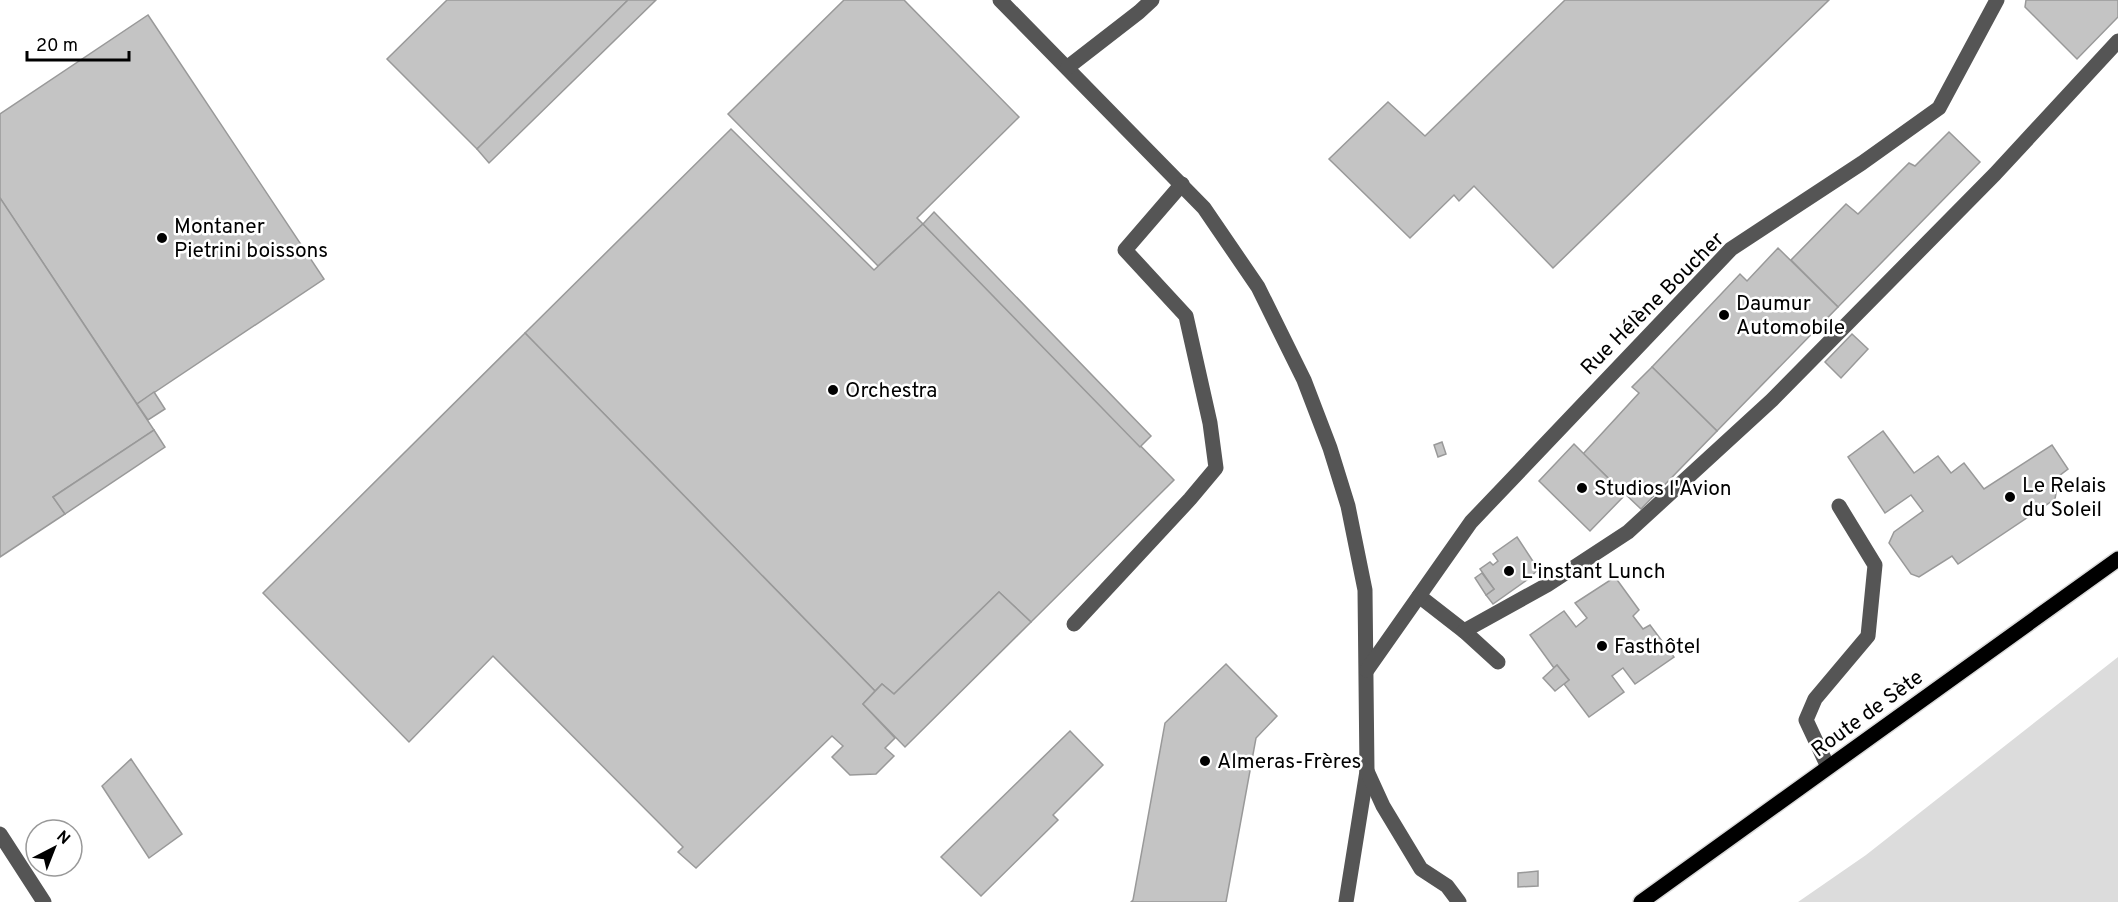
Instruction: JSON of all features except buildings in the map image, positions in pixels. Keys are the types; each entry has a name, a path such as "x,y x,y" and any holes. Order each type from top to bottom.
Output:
{"main road":[{"name":"Route de Sète","path":"1641,902 2118,559"}],"street":[{"path":"1000,0 1204,208 1258,287 1304,380 1330,448 1348,506 1365,590 1367,771 1346,902"},
{"path":"1068,67 1152,0"},
{"name":"Rue Hélène Boucher","path":"1367,670 1471,522 1731,249 1862,163 1939,108 1996,2"},
{"path":"1464,631 1547,585 1628,532 1772,400 1995,174 2118,41"},
{"path":"1074,624 1216,468 1210,423 1186,316 1125,250 1182,184"},
{"path":"1828,767 1806,720 1815,699 1868,636 1875,565 1839,506"},
{"path":"1419,596 1464,631 1498,662"},
{"path":"1367,771 1383,806 1421,869 1447,886 1459,902"},
{"path":"0,834 44,902"}],"shaded area":[{"path":"2118,657 2118,902 1798,902 1866,855"}],"place":[{"name":"Montaner Pietrini boissons","path":"162,238"},
{"name":"Daumur Automobile","path":"1724,315"},
{"name":"Orchestra","path":"833,390"},
{"name":"Studios l'Avion","path":"1582,488"},
{"name":"Le Relais du Soleil","path":"2010,497"},
{"name":"L'instant Lunch","path":"1509,571"},
{"name":"Fasthôtel","path":"1602,646"},
{"name":"Almeras-Frères","path":"1205,761"}]}
